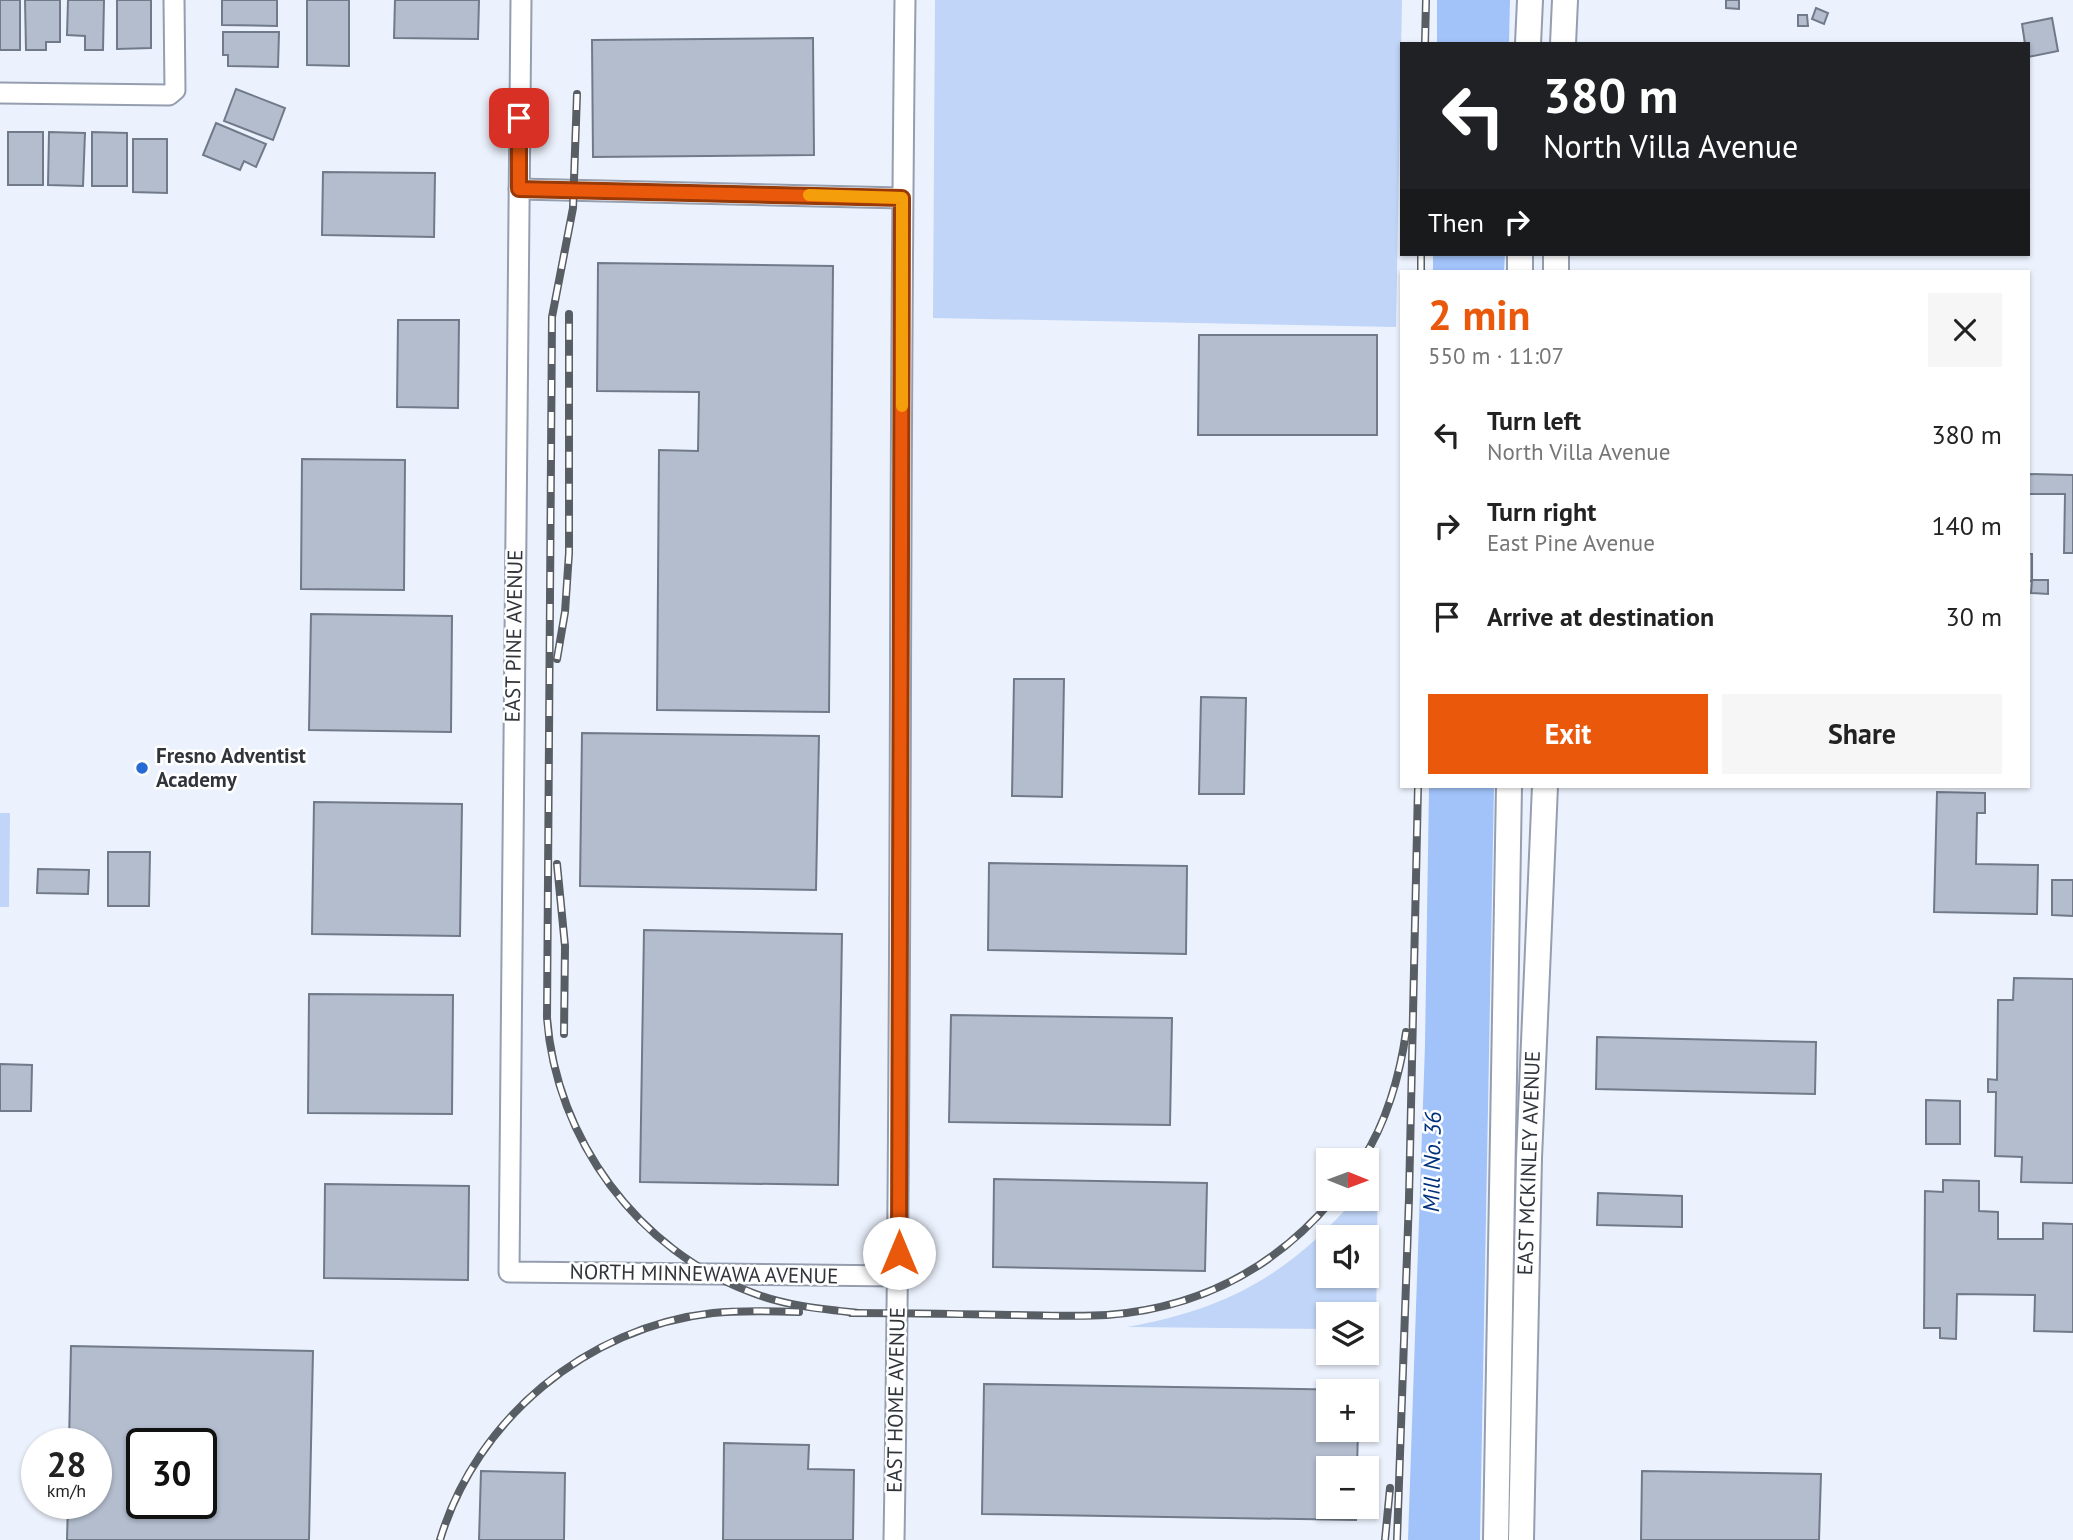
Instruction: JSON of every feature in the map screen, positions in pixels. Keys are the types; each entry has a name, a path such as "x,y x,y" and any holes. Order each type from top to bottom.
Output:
{"main road":[{"path":"1528,42 1530,0"},
{"path":"1563,42 1564,0"},
{"name":"EAST MCKINLEY AVENUE","path":"1496,1540 1509,788"},
{"name":"EAST MCKINLEY AVENUE","path":"1521,1540 1529,1158 1545,788"},
{"path":"1506,937 1537,938"}],"street":[{"path":"0,93 169,95 175,90 174,0"},
{"name":"EAST PINE AVENUE","path":"509,1272 521,0"},
{"name":"EAST HOME AVENUE","path":"894,1540 898,1276 905,0"},
{"path":"519,189 902,198"},
{"name":"NORTH MINNEWAWA AVENUE","path":"509,1272 898,1276"}],"shaded area":[{"path":"935,0 1402,0 1396,327 933,318"},
{"path":"0,813 10,813 9,907 0,907"},
{"path":"1344,1211 1377,1211 1377,1225 1331,1225"},
{"path":"1316,1239 1316,1288 1377,1288 1376,1302 1316,1302 1316,1329 1127,1327 1195,1310 1225,1299 1253,1285"}],"water":[{"path":"1437,0 1510,0 1509,42 1437,42"},
{"path":"1433,256 1505,256 1504,270 1433,270"},
{"name":"Mill No. 36","path":"1429,788 1494,788 1480,1540 1408,1540 1425,1045"}],"building":[{"path":"0,0 20,0 20,50 0,50"},
{"path":"25,0 60,0 60,42 46,42 46,50 26,50"},
{"path":"68,0 104,0 103,50 85,50 85,36 67,35"},
{"path":"117,0 151,0 151,48 117,49"},
{"path":"222,0 277,0 277,26 222,25"},
{"path":"307,0 349,0 349,66 307,65"},
{"path":"395,0 479,0 478,39 394,38"},
{"path":"1726,0 1739,0 1739,9 1726,8"},
{"path":"1816,8 1828,13 1824,24 1812,19"},
{"path":"1798,15 1807,15 1808,26 1798,26"},
{"path":"2052,18 2058,51 2030,57 2030,42 2025,42 2022,24"},
{"path":"223,32 279,32 278,67 228,66 228,55 223,55"},
{"path":"813,38 814,155 593,157 592,40"},
{"path":"236,89 285,108 273,140 224,121"},
{"path":"216,123 266,144 256,167 244,161 240,170 203,155"},
{"path":"8,132 43,132 43,185 8,185"},
{"path":"49,132 85,133 83,186 48,185"},
{"path":"92,132 127,133 127,186 92,186"},
{"path":"133,139 167,139 167,193 133,192"},
{"path":"323,172 435,173 434,237 322,235"},
{"path":"598,263 833,266 829,712 657,710 659,450 698,451 699,392 597,391"},
{"path":"398,320 459,320 458,408 397,407"},
{"path":"1199,335 1377,335 1377,435 1198,435"},
{"path":"302,459 405,460 404,590 301,589"},
{"path":"2030,474 2073,475 2073,553 2064,553 2065,494 2030,494"},
{"path":"2030,554 2032,554 2030,581"},
{"path":"2032,580 2048,580 2048,594 2031,593"},
{"path":"311,614 452,616 451,732 309,730"},
{"path":"1014,679 1064,679 1062,797 1012,796"},
{"path":"1201,697 1246,698 1244,794 1199,794"},
{"path":"582,733 819,736 816,890 580,886"},
{"path":"1937,792 1985,793 1985,813 1977,813 1976,864 2038,865 2037,914 1934,912"},
{"path":"314,802 462,804 460,936 312,934"},
{"path":"108,852 150,852 149,906 108,906"},
{"path":"989,863 1187,866 1186,954 988,950"},
{"path":"38,869 89,870 88,894 37,893"},
{"path":"2052,880 2073,880 2073,916 2052,915"},
{"path":"644,930 842,934 838,1185 640,1182"},
{"path":"2014,978 2073,979 2073,1183 2021,1182 2022,1157 1995,1156 1996,1092 1988,1092 1988,1079 1997,1080 1998,1000 2013,1000"},
{"path":"309,994 453,995 452,1114 308,1113"},
{"path":"951,1015 1172,1018 1170,1125 949,1122"},
{"path":"1597,1037 1816,1042 1815,1094 1596,1089"},
{"path":"0,1064 32,1065 31,1111 0,1111"},
{"path":"1926,1100 1960,1101 1960,1144 1926,1144"},
{"path":"994,1179 1207,1183 1205,1271 993,1267"},
{"path":"1943,1180 1979,1181 1979,1211 1998,1212 1998,1239 2043,1239 2043,1223 2073,1224 2073,1332 2034,1331 2035,1295 1957,1294 1956,1339 1940,1338 1940,1328 1924,1328 1925,1191 1943,1192"},
{"path":"325,1184 469,1186 468,1280 324,1278"},
{"path":"1598,1193 1682,1196 1682,1227 1597,1225"},
{"path":"71,1346 313,1351 309,1540 67,1540 68,1519 112,1519 112,1428 69,1428"},
{"path":"984,1384 1316,1389 1316,1442 1358,1442 1357,1456 1316,1456 1316,1519 1356,1520 982,1514"},
{"path":"724,1443 809,1445 808,1469 854,1470 853,1540 723,1540"},
{"path":"481,1471 565,1473 564,1540 479,1540"},
{"path":"1642,1471 1821,1474 1819,1540 1641,1540"}],"railway":[{"path":"1425,42 1426,0"},
{"path":"577,94 573,208 552,317 547,1018 554,1063 567,1106 586,1147 610,1185 640,1219 674,1249 712,1274 753,1293 805,1306 858,1313"},
{"path":"1421,256 1421,270"},
{"path":"557,659 565,612 569,553 569,314"},
{"path":"1397,1540 1409,1198 1418,788"},
{"path":"557,864 565,946 564,1034"},
{"path":"1370,1148 1391,1099 1406,1032"},
{"path":"851,1313 1095,1316 1141,1311 1173,1304 1232,1281 1286,1246 1322,1211"},
{"path":"440,1540 457,1496 480,1455 509,1419 543,1386 581,1359 622,1337 667,1322 724,1312 799,1312"},
{"path":"1385,1540 1390,1488"}],"slow traffic":[{"path":"809,195 902,198 902,406"}],"place":[{"name":"Fresno Adventist Academy","path":"142,768"}],"route":[{"path":"519,118 519,189 902,198 899,1253"}]}
